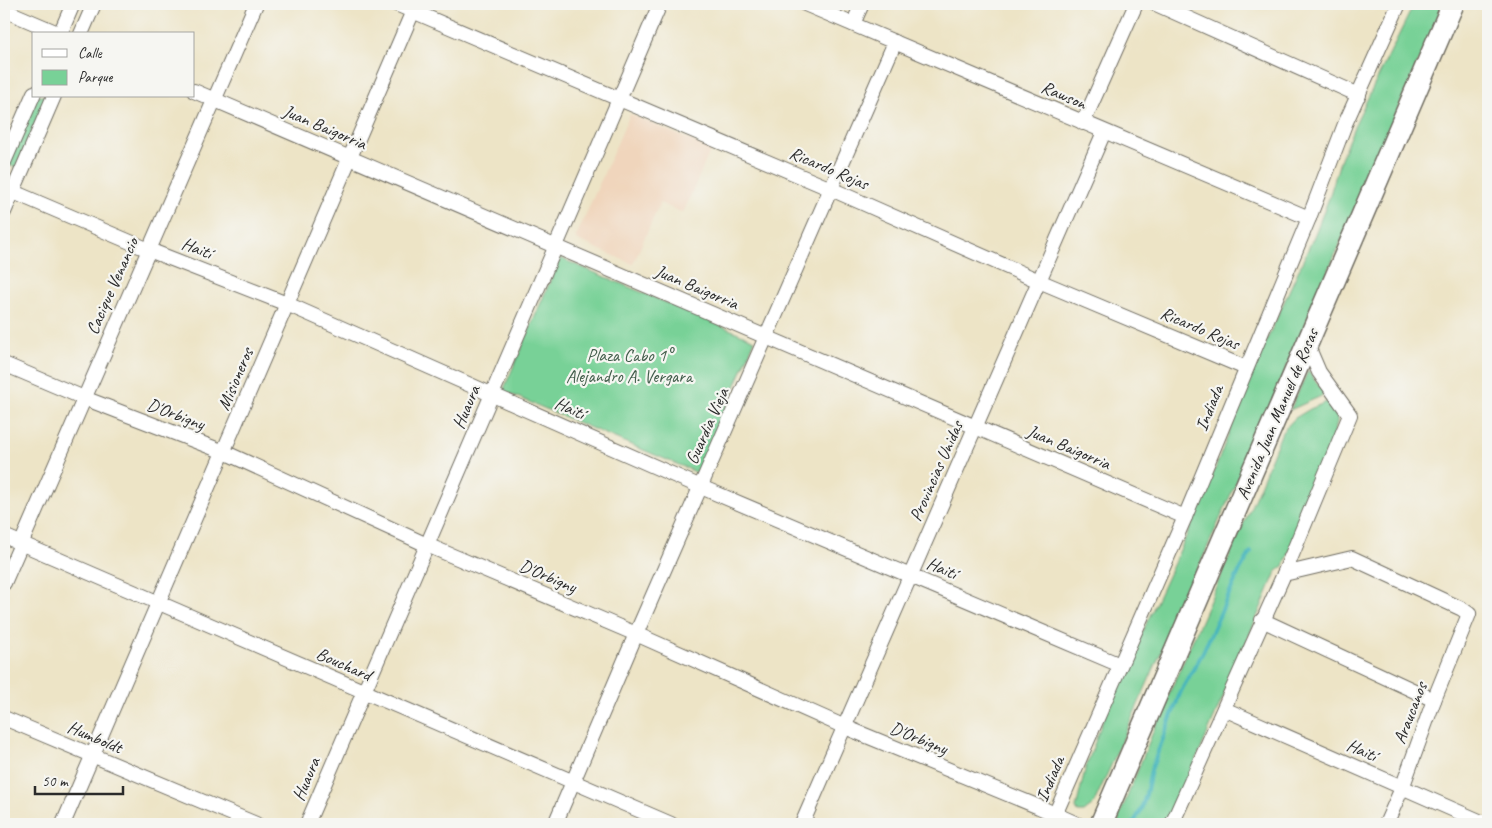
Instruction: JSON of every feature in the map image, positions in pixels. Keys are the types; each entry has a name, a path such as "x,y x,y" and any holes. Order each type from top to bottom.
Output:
{"main road":[{"name":"Avenida Juan Manuel de Rosas","path":"1101,824 1453,4"}],"street":[{"path":"61,32 73,4"},
{"path":"82,32 94,4"},
{"name":"Cacique Venancio","path":"4,584 256,4"},
{"name":"Ricardo Rojas","path":"396,4 414,7 619,99 831,189 1039,281 1246,368"},
{"name":"Huaura","path":"307,824 660,4"},
{"name":"Rawson","path":"805,4 1309,218"},
{"path":"853,24 862,4"},
{"path":"1083,123 1136,4"},
{"path":"1156,4 1359,95"},
{"name":"Indiada","path":"1053,820 1185,517 1309,218 1345,124 1399,4"},
{"name":"Misioneros","path":"63,824 414,7"},
{"path":"4,10 55,32"},
{"name":"Guardia Vieja","path":"555,824 895,42"},
{"name":"Juan Baigorria","path":"195,91 1185,517"},
{"path":"4,162 32,98"},
{"path":"4,212 8,190 53,98"},
{"name":"Provincias Unidas","path":"802,824 1104,132"},
{"name":"Haití","path":"8,190 149,250 287,304 701,487 1120,665"},
{"path":"1172,824 1284,574 1350,415 1319,372 1307,344"},
{"name":"D'Orbigny","path":"4,364 84,398 224,452 427,545 636,634 845,727 1040,807 1053,820 1077,824"},
{"name":"Bouchard","path":"4,536 363,693 670,824"},
{"name":"Araucanos","path":"1284,574 1352,558 1469,614 1434,700 1402,788 1386,824"},
{"path":"1262,620 1434,700"},
{"name":"Haití","path":"1224,709 1486,824"},
{"name":"Humboldt","path":"4,718 256,824"}],"shaded area":[{"path":"630,114 711,149 683,213 660,203 633,264 575,239"}],"green space":[{"path":"1414,4 1443,4 1273,399 1109,770 1093,805 1084,812 1078,812 1076,808 1085,770 1105,714 1206,493 1250,377 1315,234 1329,198 1341,158 1356,122"},
{"path":"34,98 46,98 16,168 5,163"},
{"name":"Plaza Cabo 1° Alejandro A. Vergara","path":"560,258 755,340 698,473 503,391"},
{"path":"1308,371 1319,386 1328,393 1290,410"},
{"path":"1329,401 1337,414 1337,422 1331,444 1284,566 1276,572 1169,824 1118,824 1119,817 1159,717 1282,432 1295,418"}],"waterway":[{"path":"1133,824 1141,810 1151,770 1181,691 1203,652 1238,574 1251,552"}]}
